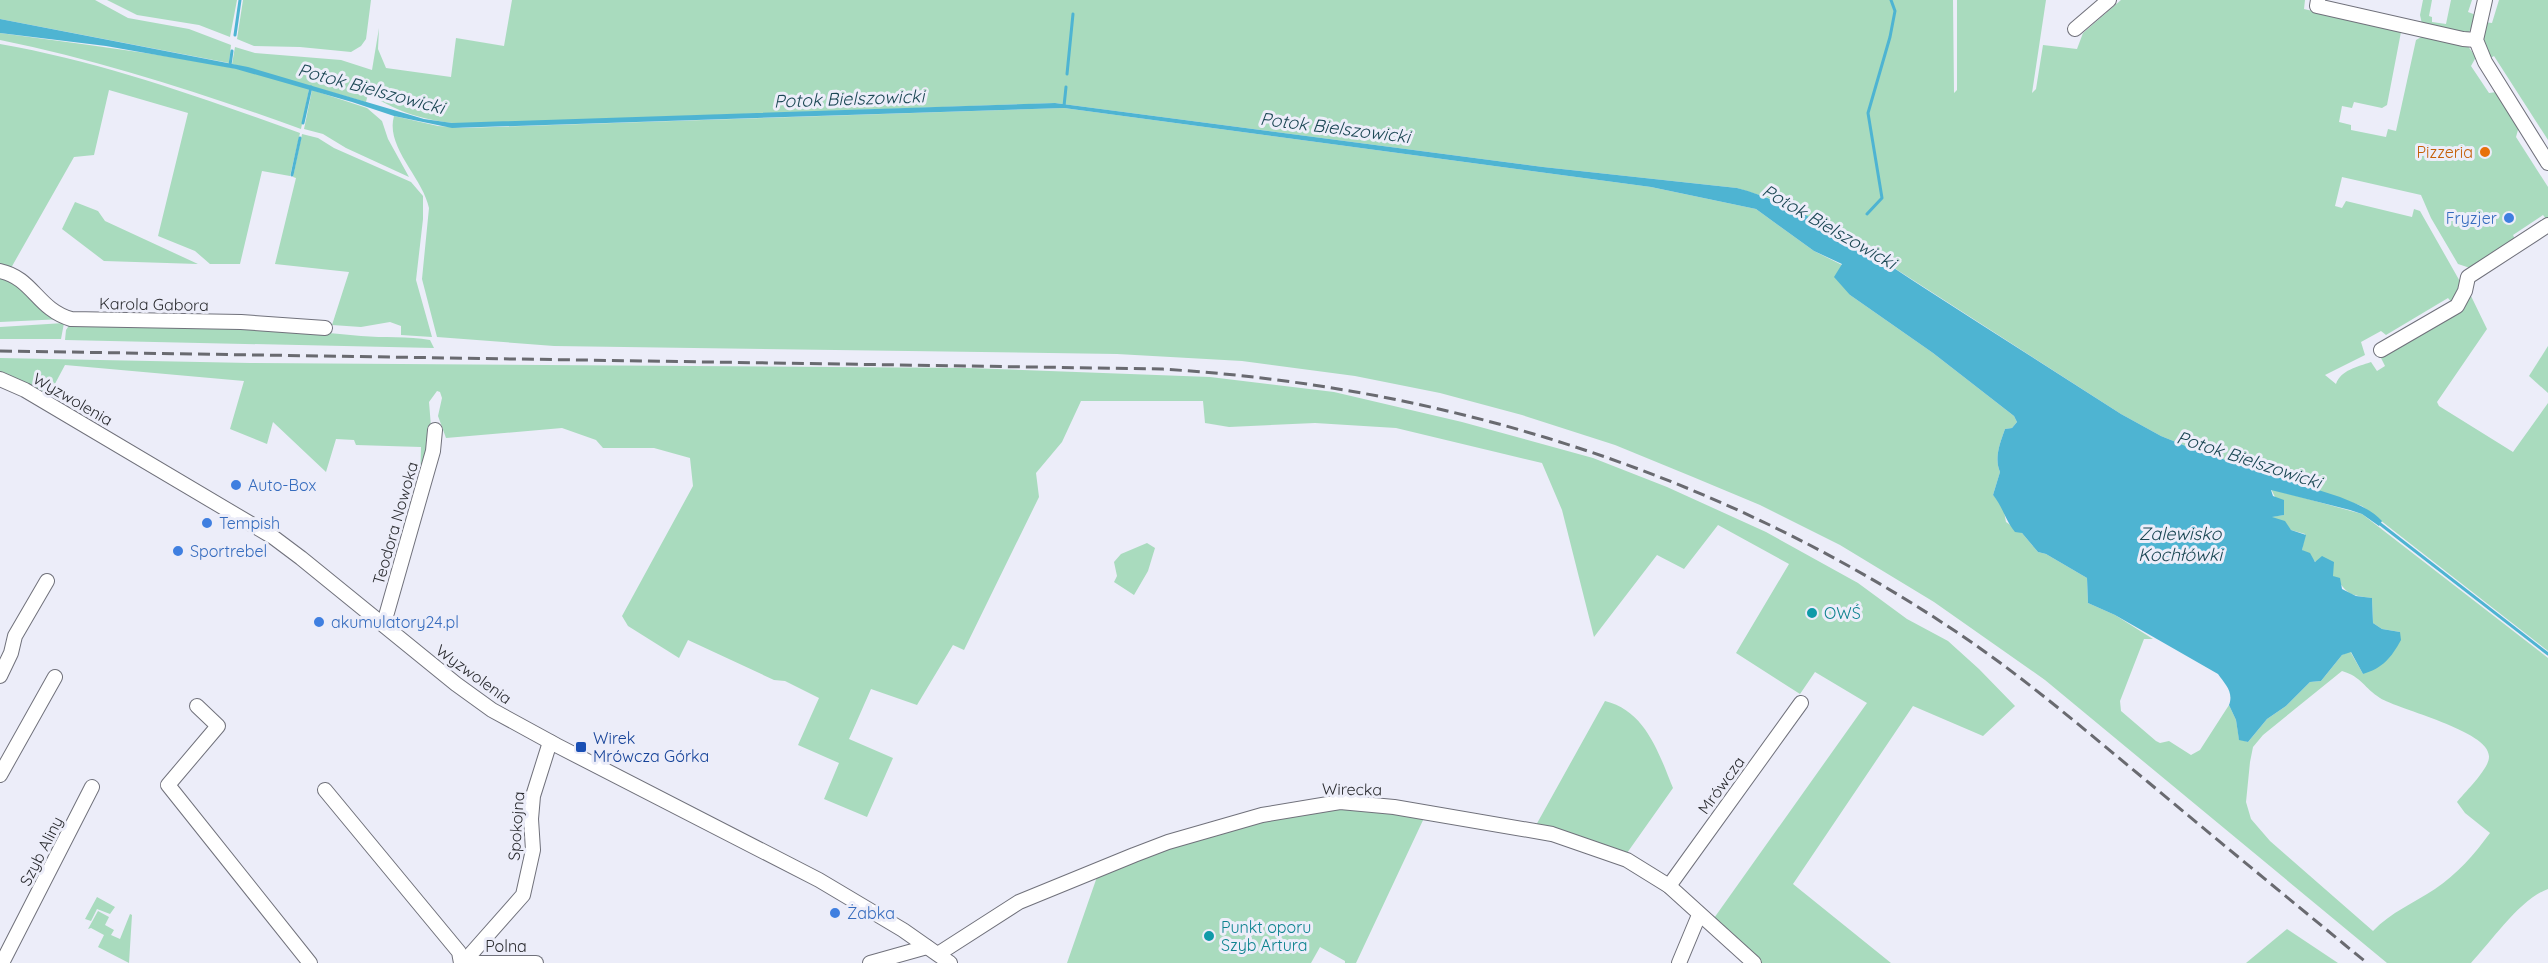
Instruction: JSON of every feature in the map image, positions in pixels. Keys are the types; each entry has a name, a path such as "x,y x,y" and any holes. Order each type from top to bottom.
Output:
{"street":[{"path":"2075,29 2109,0"},
{"path":"2318,0 2317,6 2476,40"},
{"path":"2485,0 2476,40 2485,63 2548,163"},
{"path":"2381,350 2457,306 2465,291 2468,277 2548,225"},
{"name":"Karola Gabora","path":"0,271 14,275 53,313 71,320 241,322 325,328"},
{"name":"Wyzwolenia","path":"0,379 53,406 273,537 472,696 550,742 819,880 870,909 950,963"},
{"name":"Teodora Nowoka","path":"381,623 386,616 433,451 435,430"},
{"path":"0,676 11,653 15,636 46,581"},
{"path":"0,775 55,677"},
{"name":"Mrówcza","path":"1669,886 1801,703"},
{"path":"197,706 218,726 168,784 310,963"},
{"name":"Spokojna","path":"462,963 523,895 533,850 531,819 533,796 550,742"},
{"name":"Szyb Aliny","path":"2,963 92,787"},
{"path":"325,790 459,952 462,963"},
{"name":"Wirecka","path":"932,951 1019,902 1168,842 1262,815 1326,803 1394,807 1552,834 1627,860 1669,886 1754,963"},
{"path":"1679,963 1699,915"},
{"path":"871,963 932,951"},
{"name":"Polna","path":"476,963 536,963"}],"green space":[{"path":"0,0 95,0 128,18 189,29 231,45 229,63 0,19"},
{"path":"107,0 237,0 230,37 199,25 137,15"},
{"path":"243,0 371,0 366,39 361,46 351,52 300,47 254,46 237,39"},
{"path":"512,0 1953,0 1954,93 1957,90 1957,0 2046,0 2032,93 2036,89 2043,45 2077,49 2083,33 2121,0 2305,0 2304,9 2401,32 2387,105 2382,108 2354,102 2352,108 2342,106 2339,122 2351,125 2351,130 2386,137 2388,129 2396,131 2416,40 2423,36 2467,45 2476,57 2471,66 2489,93 2497,92 2519,126 2516,137 2548,187 2548,221 2543,215 2513,235 2516,241 2470,268 2458,264 2431,218 2421,195 2342,177 2335,206 2342,208 2346,201 2412,217 2414,209 2420,211 2462,285 2452,303 2448,298 2386,335 2381,331 2361,342 2365,355 2325,375 2336,384 2342,375 2355,367 2371,362 2377,371 2385,366 2381,358 2459,311 2471,296 2487,329 2437,402 2439,406 2513,452 2548,403 2548,651 2362,506 2198,451 2161,436 2121,414 1874,255 1778,201 1737,188 1543,167 1055,103 462,124 413,115 368,94 366,102 232,64 235,47 255,53 341,60 372,70 379,28 378,49 386,68 451,77 456,38 504,46"},
{"path":"2423,0 2432,0 2429,16 2432,17 2432,22 2446,24 2451,0 2472,0 2468,12 2476,15 2474,25 2468,33 2422,24 2420,15"},
{"path":"2499,0 2548,0 2548,140 2494,56 2487,60 2482,40 2484,22 2492,23"},
{"path":"0,33 208,63 256,73 309,89 301,129 152,79 0,40"},
{"path":"0,44 114,71 189,94 300,133 290,176 262,171 240,264 210,264 195,251 158,236 188,113 109,90 94,155 74,157 11,268 0,267"},
{"path":"312,90 367,108 382,121 388,139 409,177 346,148 323,134 304,129"},
{"path":"1064,108 1651,187 1756,209 1814,251 1842,265 1850,295 1933,353 2014,416 2017,422 2012,428 2005,429 2000,445 1998,467 2000,472 1993,495 2003,506 2006,522 2022,533 2038,552 2046,554 2087,578 2088,603 2115,615 2153,639 2144,639 2120,701 2121,711 2156,741 2160,743 2169,741 2191,755 2200,750 2229,705 2236,720 2239,739 2248,742 2267,719 2286,706 2310,682 2321,681 2342,655 2350,651 2363,674 2400,632 2382,629 2373,623 2372,598 2356,596 2348,592 2302,550 2305,534 2291,530 2270,517 2284,515 2271,489 2362,514 2548,658 2548,889 2517,911 2471,963 2387,963 2045,680 1934,602 1840,545 1760,505 1615,445 1522,415 1440,393 1355,376 1242,361 1117,354 554,346 437,337 422,279 429,208 420,185 395,139 394,116 438,126 462,128","holes":["2342,671 2349,673 2380,698 2442,722 2475,738 2486,747 2489,757 2481,774 2457,802 2465,813 2490,833 2451,877 2395,913 2373,931 2270,841 2251,819 2246,802 2253,747 2263,735"]},
{"path":"302,134 318,138 334,148 411,182 423,196 423,219 416,280 432,337 401,335 401,326 390,322 361,327 332,325 349,272 275,264 296,178 293,177"},
{"path":"75,202 98,211 105,221 198,264 104,261 62,229"},
{"path":"0,274 6,275 63,319 0,322"},
{"path":"72,321 253,328 413,338 430,340 434,348 65,340 66,330"},
{"path":"64,323 61,339 0,339 0,327"},
{"path":"2548,346 2548,393 2529,376"},
{"path":"0,358 250,363 968,368 1210,377 1334,392 1462,422 1593,458 1667,487 1766,532 1858,583 1907,619 1948,641 2015,706 1983,736 1913,706 1793,884 1891,963 1760,963 1712,921 1867,703 1815,672 1800,694 1736,653 1789,564 1718,525 1684,569 1657,555 1594,637 1562,510 1542,463 1396,428 1315,423 1229,427 1205,423 1203,401 1081,401 1062,442 1036,473 1039,497 964,650 953,645 917,705 871,689 849,739 893,758 867,817 824,799 839,763 798,745 819,698 688,640 679,658 628,626 622,616 693,486 690,458 654,448 603,448 596,440 562,428 446,438 438,416 442,398 440,392 437,391 429,402 432,439 420,486 421,447 356,445 354,440 336,439 326,472 273,422 267,444 230,429 244,381 65,365 49,395 0,372"},
{"path":"1147,543 1155,548 1148,571 1134,595 1114,582 1117,576 1114,562 1121,554"},
{"path":"1605,701 1619,706 1641,724 1656,748 1673,788 1627,853 1535,827"},
{"path":"1327,807 1425,816 1356,963 1345,963 1320,947 1311,963 1067,963 1098,874 1211,836"},
{"path":"97,897 115,907 110,914 97,909 91,921 85,919"},
{"path":"98,911 109,917 105,925 114,930 111,935 120,939 130,914 132,915 129,963 98,947 104,935 91,928 88,929"},
{"path":"2287,929 2338,963 2246,963"}],"water":[{"name":"Zalewisko Kochłówki","path":"0,19 248,67 424,119 452,123 1055,103 1543,167 1737,188 1787,206 1836,232 2121,414 2161,436 2198,451 2340,497 2373,513 2382,521 2379,526 2362,514 2350,510 2271,490 2273,496 2284,500 2284,515 2272,517 2285,521 2291,530 2306,535 2302,550 2310,553 2315,562 2322,556 2334,562 2333,576 2340,578 2342,589 2356,596 2372,598 2373,623 2382,629 2400,632 2401,640 2386,662 2363,674 2351,652 2342,655 2321,681 2310,682 2286,706 2267,719 2248,742 2239,740 2236,720 2229,705 2230,692 2218,674 2115,615 2088,603 2087,578 2046,554 2038,552 2022,533 2015,532 1993,495 2000,472 1998,456 2000,445 2005,429 2012,428 2017,422 2014,416 1933,353 1850,295 1834,277 1842,264 1814,251 1756,209 1651,187 1064,108 452,128 394,116 236,69 106,46 0,33"}],"waterway":[{"path":"235,35 240,0"},
{"path":"1867,214 1882,198 1868,113 1890,37 1895,11 1891,0"},
{"path":"1067,74 1073,14"},
{"path":"230,65 232,51"},
{"path":"303,123 311,87"},
{"path":"1064,106 1066,87"},
{"path":"292,175 300,138"},
{"name":"Potok Bielszowicki","path":"2379,523 2548,654"}],"railway":[{"path":"0,351 1161,369 1267,379 1372,395 1475,418 1577,447 1676,484 1773,527 1867,576 1958,633 2031,686 2367,963"}],"place":[{"name":"Pizzeria","path":"2485,152"},
{"name":"Fryzjer","path":"2509,218"},
{"name":"Auto-Box","path":"236,485"},
{"name":"Tempish","path":"207,523"},
{"name":"Sportrebel","path":"178,551"},
{"name":"OWŚ","path":"1812,613"},
{"name":"akumulatory24.pl","path":"319,622"},
{"name":"Wirek Mrówcza Górka","path":"581,747"},
{"name":"Żabka","path":"835,913"},
{"name":"Punkt oporu Szyb Artura","path":"1209,936"}]}
